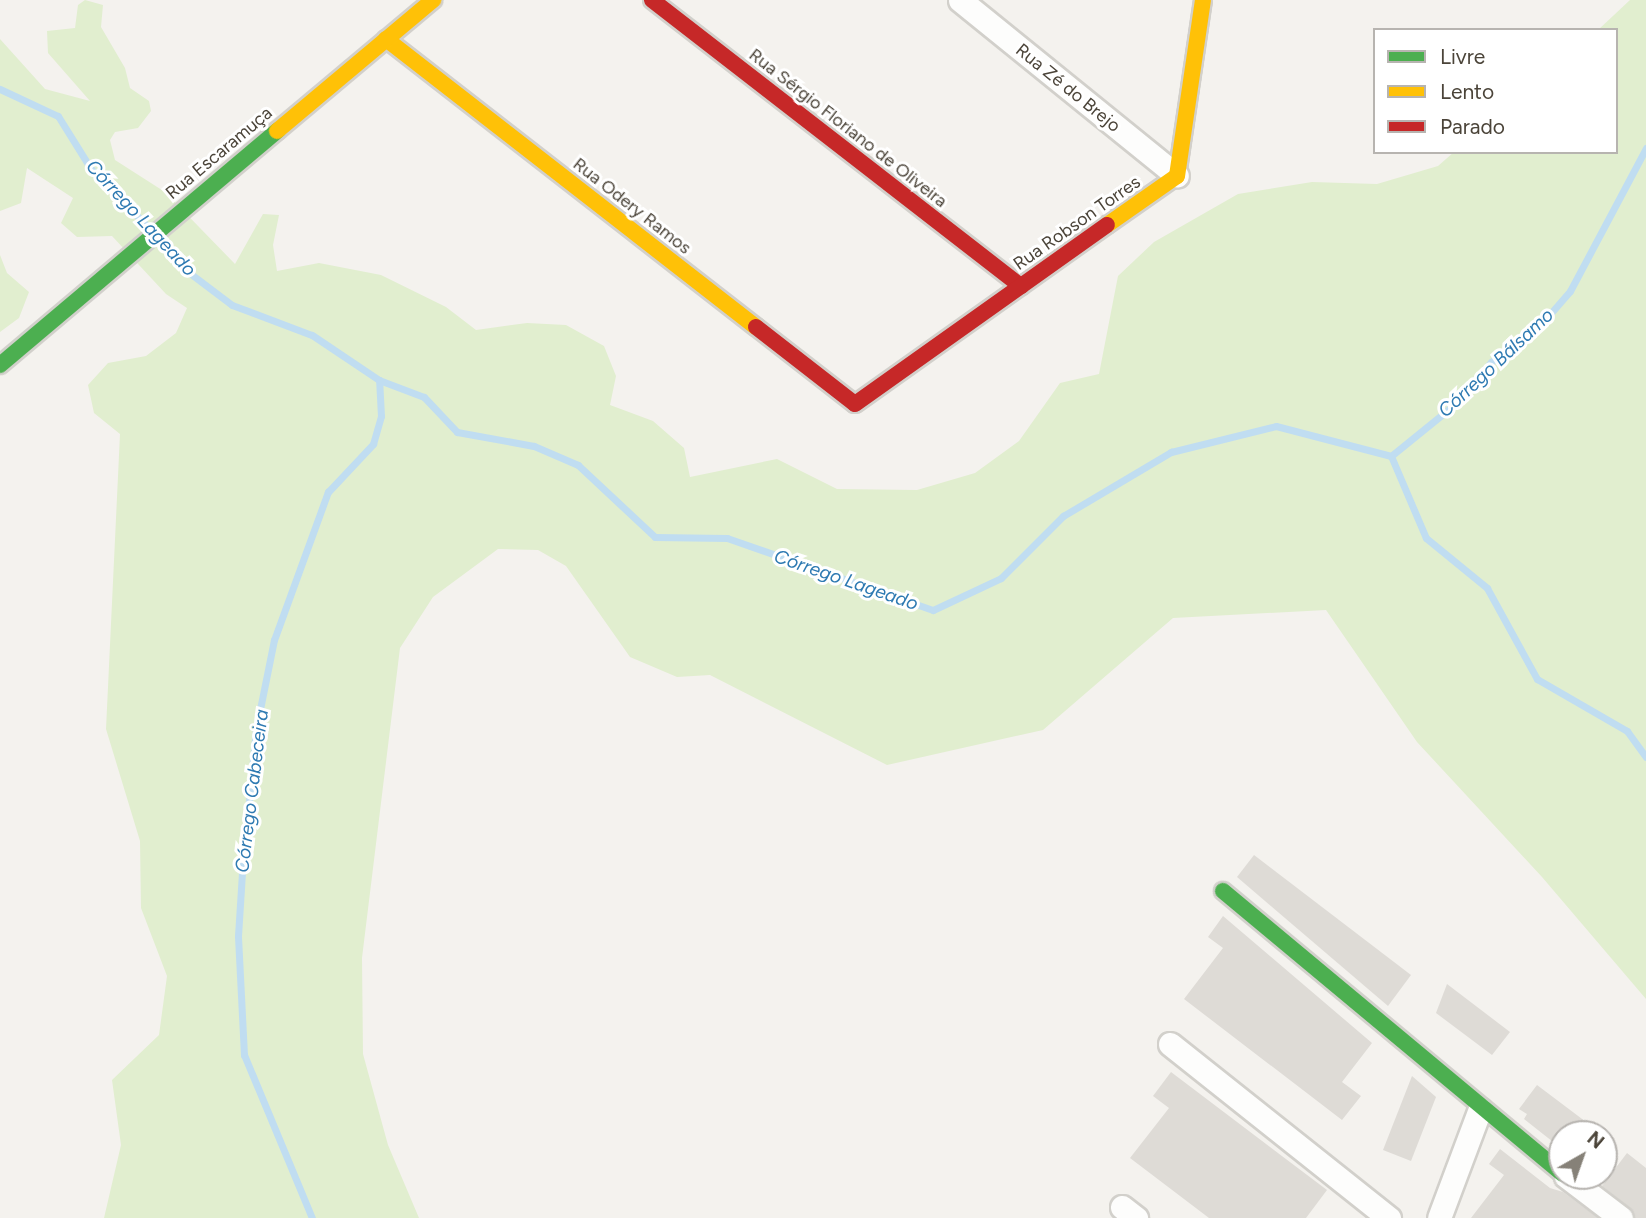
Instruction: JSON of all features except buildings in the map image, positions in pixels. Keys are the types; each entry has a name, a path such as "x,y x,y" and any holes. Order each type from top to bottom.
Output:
{"street":[{"name":"Rua Escaramuça","path":"0,365 433,0"},
{"name":"Rua Sérgio Floriano de Oliveira","path":"652,0 1021,286"},
{"name":"Rua Zé do Brejo","path":"960,0 1177,176"},
{"path":"1177,176 1203,0"},
{"name":"Rua Odery Ramos","path":"386,39 855,404"},
{"name":"Rua Robson Torres","path":"855,404 1177,176"},
{"path":"1223,891 1480,1110 1548,1162"},
{"path":"1170,1044 1389,1218"},
{"path":"1439,1218 1480,1110"},
{"path":"1584,1190 1620,1218"}],"green space":[{"path":"85,0 103,5 101,27 125,68 130,88 149,101 151,111 138,128 115,132 110,140 115,160 165,192 235,264 263,214 279,215 273,245 277,271 319,263 381,275 446,307 476,330 527,323 566,325 604,346 616,376 610,405 653,421 684,448 690,477 777,459 837,489 917,490 975,473 1019,441 1060,383 1099,374 1118,276 1154,242 1238,194 1312,182 1377,184 1438,166 1452,154 1618,154 1618,28 1600,28 1630,0 1646,0 1646,999 1542,877 1417,742 1326,610 1173,618 1043,730 887,765 710,675 677,677 630,657 566,566 538,550 498,549 433,597 400,648 362,958 363,1054 388,1145 419,1218 104,1218 121,1145 112,1080 159,1035 167,976 141,908 140,841 106,729 120,434 94,413 88,385 108,363 146,356 176,333 187,308 166,294 112,236 77,237 61,223 73,198 27,168 21,203 0,211 0,39 45,89 90,101 48,53 47,31 75,28 78,5"},
{"path":"0,255 7,273 29,292 19,318 0,332"}],"waterway":[{"name":"Córrego Lageado","path":"0,89 58,116 91,169 149,228"},
{"name":"Córrego Bálsamo","path":"1391,456 1449,409 1491,362 1537,329 1570,291 1646,148"},
{"name":"Córrego Lageado","path":"159,240 183,268 232,305 312,335 379,380 424,397 457,432 534,446 578,465 655,537 727,538 933,610 1001,578 1063,516 1171,452 1276,426 1391,456"},
{"name":"Córrego Cabeceira","path":"312,1218 244,1055 238,936 242,872 256,729 274,640 328,492 373,444 381,416 379,380"},
{"name":"Córrego Lageado","path":"1391,456 1426,538 1487,588 1537,679 1627,731 1646,757"}],"traffic: fast":[{"path":"0,365 277,131"},
{"path":"1223,891 1548,1161"}],"traffic: slow":[{"path":"277,131 433,0"},
{"path":"1107,225 1177,176 1203,0"},
{"path":"386,39 756,327"}],"traffic: jam":[{"path":"652,0 1021,286"},
{"path":"756,327 855,404 1107,225"}]}
